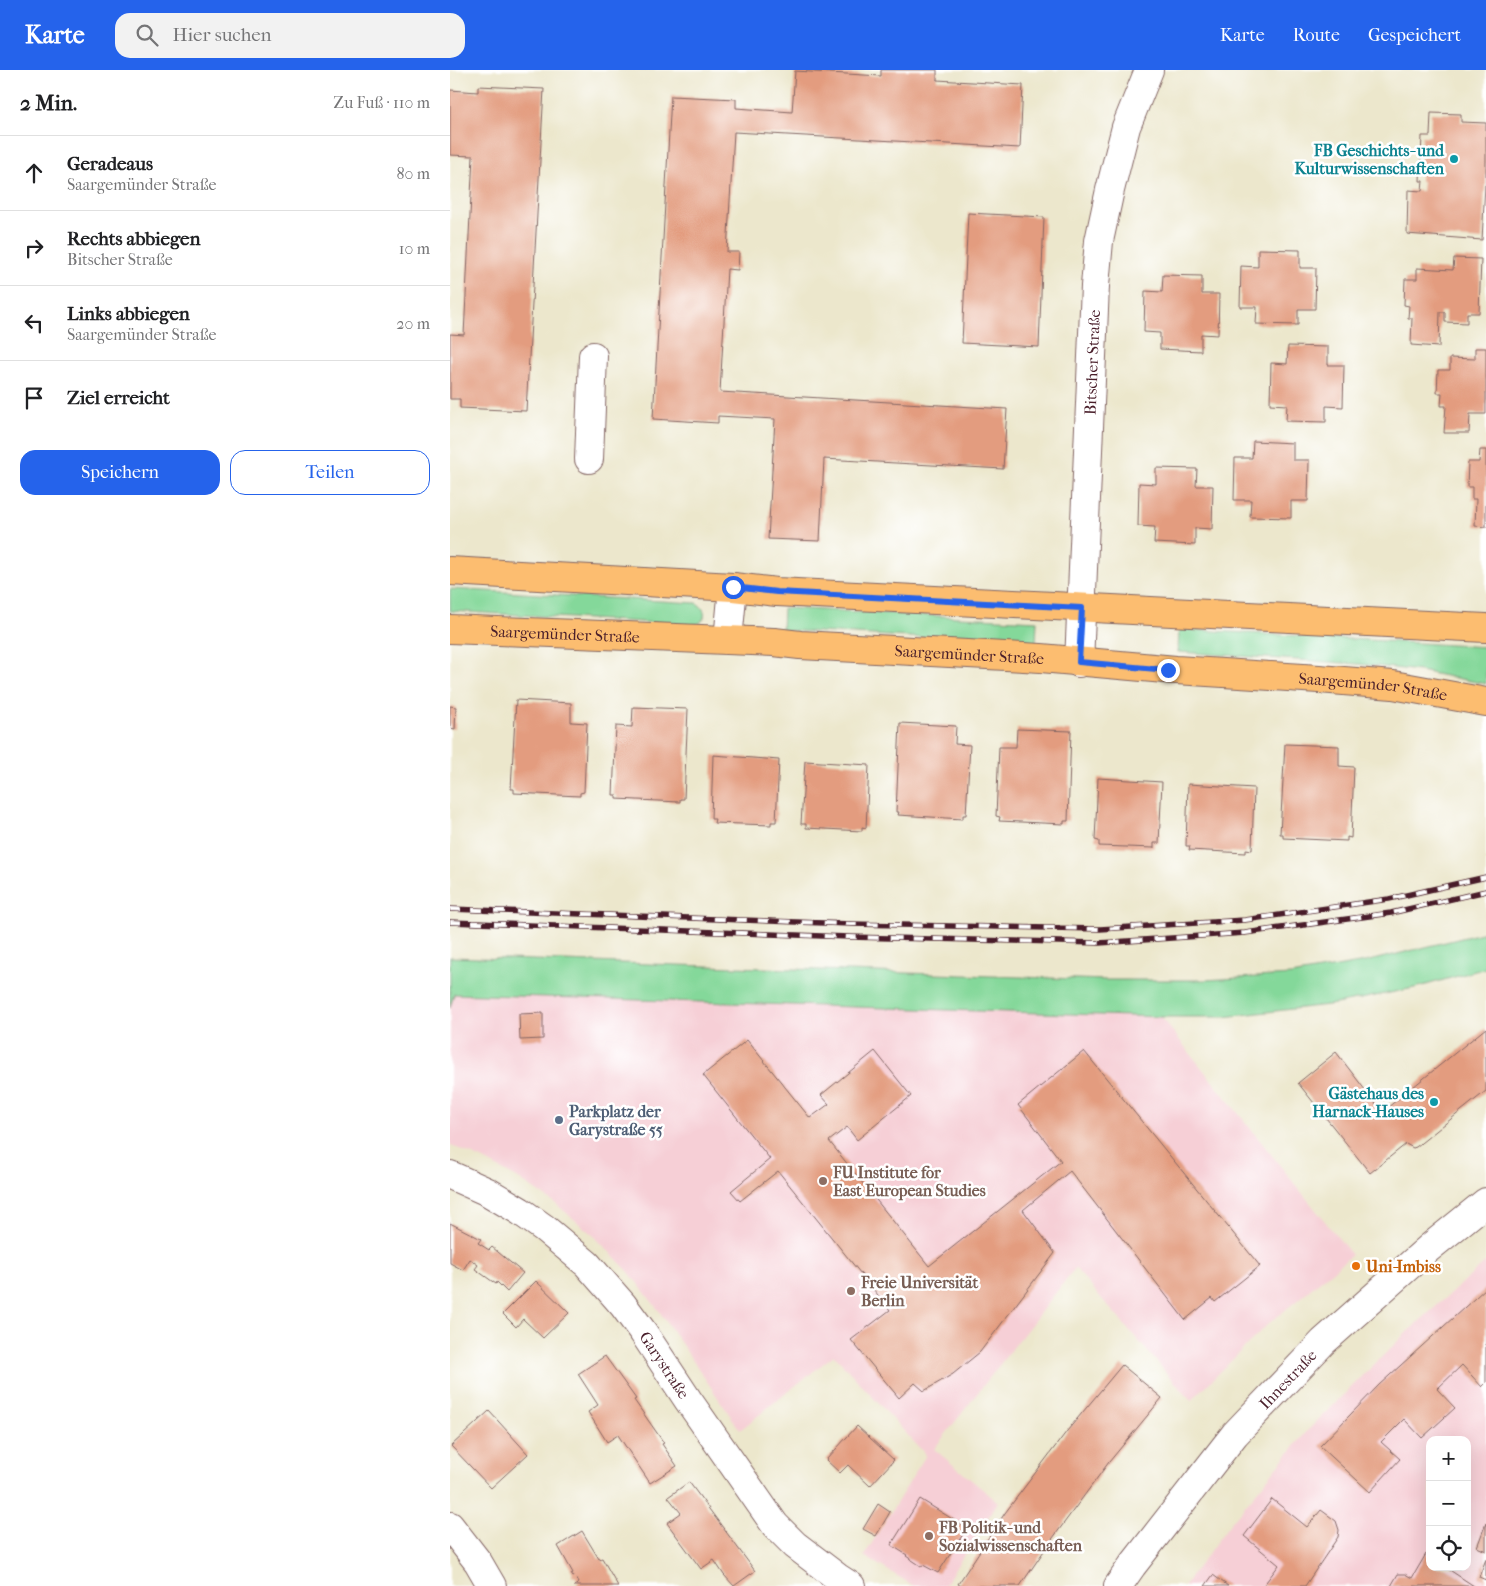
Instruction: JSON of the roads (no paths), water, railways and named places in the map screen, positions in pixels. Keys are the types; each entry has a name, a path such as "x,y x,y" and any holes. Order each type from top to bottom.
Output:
{"main road":[{"path":"450,570 733,587 777,592 1486,628"},
{"name":"Saargemünder Straße","path":"450,629 728,640 1041,658 1393,685 1486,702"}],"street":[{"name":"Bitscher Straße","path":"1079,662 1095,286 1099,241 1126,127 1149,70"},
{"path":"589,458 593,356"},
{"path":"728,640 733,587"},
{"name":"Garystraße","path":"450,1174 488,1192 520,1211 544,1228 587,1264 644,1332 688,1400 775,1525 795,1545 851,1586"},
{"name":"Ihnestraße","path":"1118,1586 1235,1434 1289,1377 1324,1342 1429,1248 1486,1202"},
{"path":"450,1526 478,1562 492,1586"}],"railway":[{"path":"450,909 851,924 1100,929 1245,920 1389,899 1486,877"},
{"path":"450,922 849,937 1099,943 1245,933 1391,913 1486,891"}],"place":[{"name":"FB Geschichts- und Kulturwissenschaften","path":"1454,159"},
{"name":"Gästehaus des Harnack-Hauses","path":"1434,1102"},
{"name":"Parkplatz der Garystraße 55","path":"559,1120"},
{"name":"FU Institute for East European Studies","path":"823,1181"},
{"name":"Uni-Imbiss","path":"1356,1266"},
{"name":"Freie Universität Berlin","path":"851,1291"},
{"name":"FB Politik- und Sozialwissenschaften","path":"929,1536"}]}
